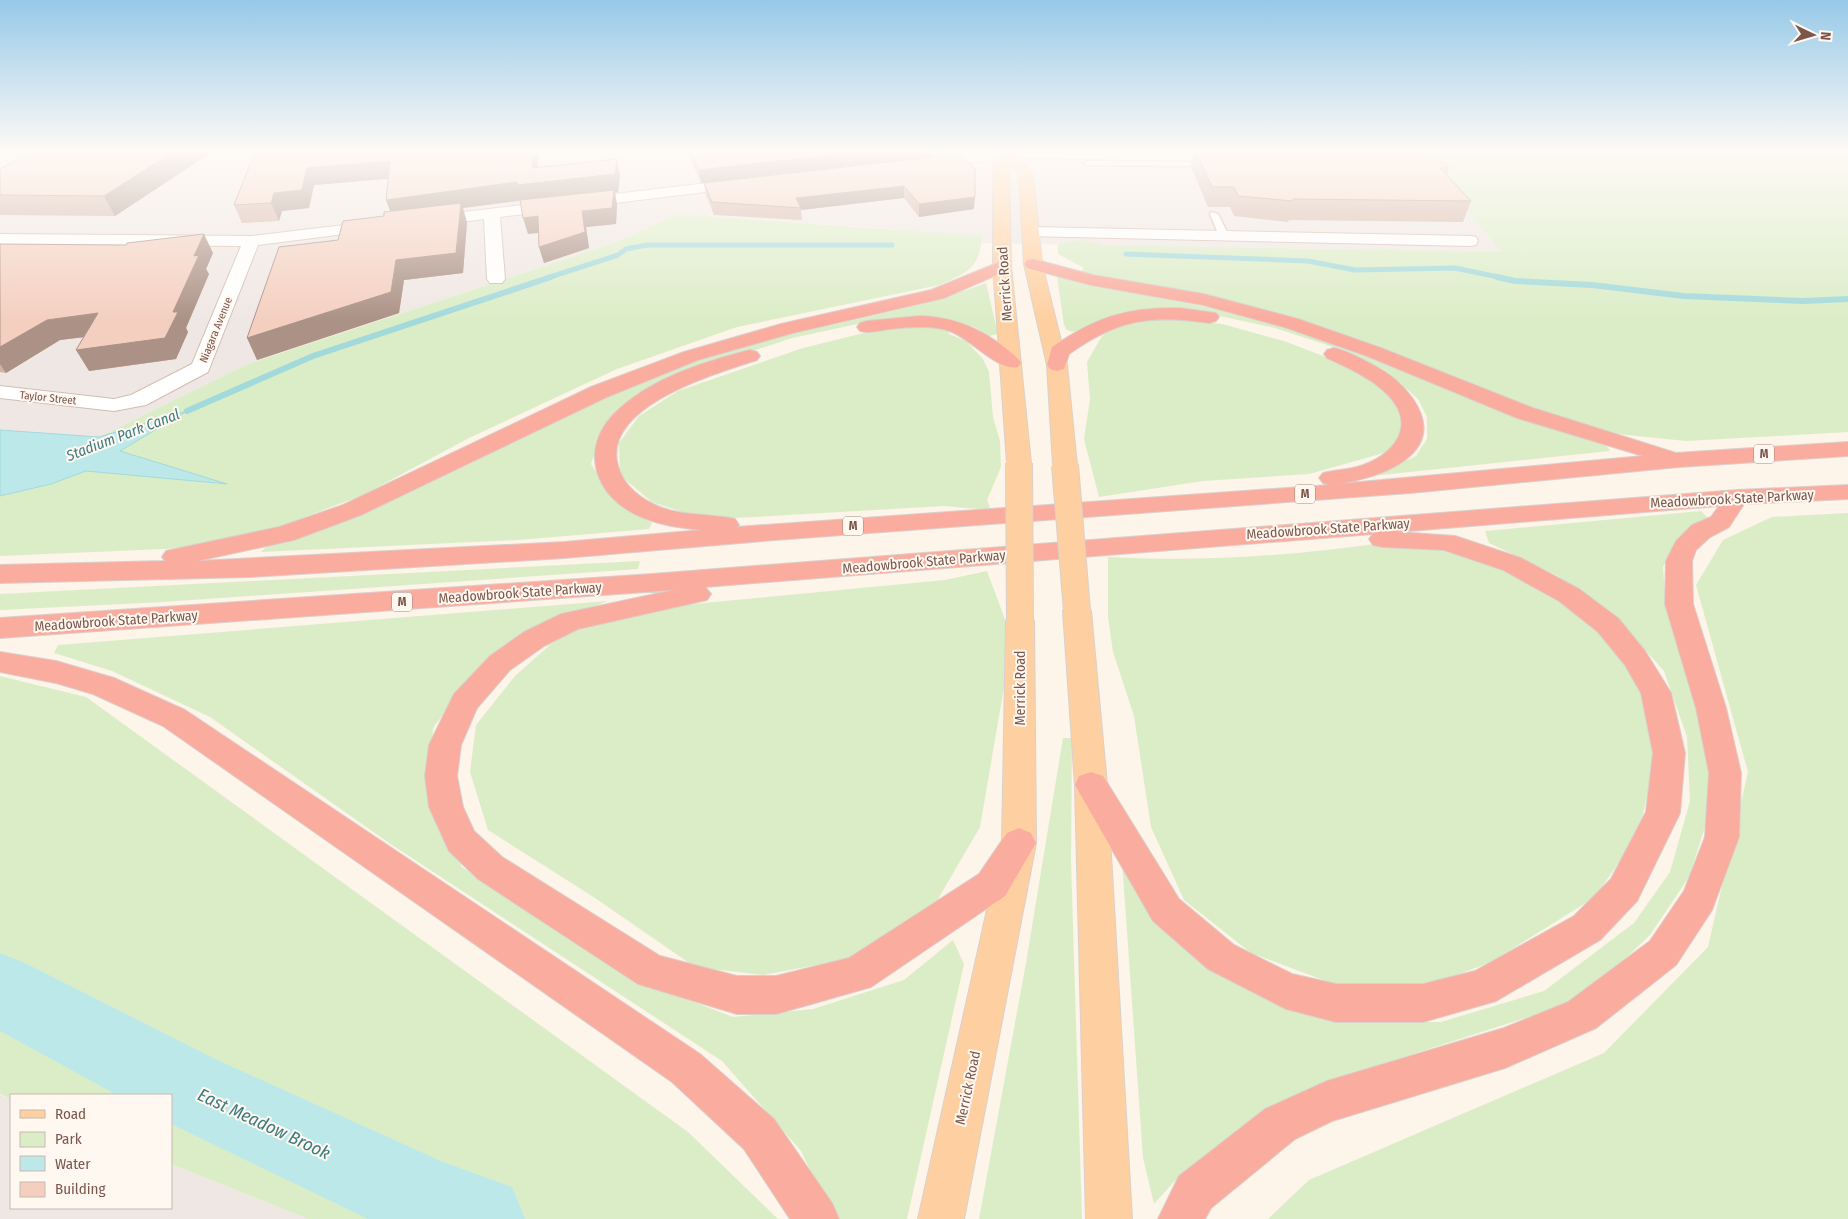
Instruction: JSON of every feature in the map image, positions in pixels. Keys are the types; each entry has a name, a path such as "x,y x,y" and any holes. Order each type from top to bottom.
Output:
{"highway":[{"path":"1033,264 1091,280 1204,300 1291,323 1374,352 1525,413 1679,460"},
{"path":"111,570 285,534 352,510 635,376 725,345 938,294 1002,266"},
{"path":"1057,365 1059,351 1093,329 1118,319 1145,314 1204,316 1278,334 1319,348 1360,366 1388,384 1401,398 1411,416 1413,430 1408,445 1397,455 1364,472 1225,499"},
{"path":"775,532 659,515 632,503 615,486 607,470 605,454 610,435 622,418 640,404 674,384 772,349 834,333 882,324 920,321 951,326 969,332 1011,363"},
{"name":"M","path":"0,574 250,568 555,550 775,532 1410,486 1679,460 1848,449"},
{"name":"Meadowbrook State Parkway","path":"0,628 326,608 804,572 1737,497 1848,492"},
{"path":"1181,1219 1195,1192 1280,1124 1327,1102 1505,1048 1582,1015 1663,953 1699,899 1722,837 1725,772 1711,708 1679,604 1679,561 1685,547 1701,531 1720,522 1737,497"},
{"path":"1091,785 1166,910 1221,957 1286,991 1336,1003 1423,1003 1482,988 1587,928 1624,890 1663,813 1669,753 1656,693 1635,658 1608,625 1569,595 1512,564 1446,542 1248,535"},
{"path":"804,572 571,621 534,639 500,663 465,702 445,745 441,776 443,792 446,807 461,840 490,868 650,971 737,995 776,995 858,974 992,885 1019,843"},
{"path":"0,662 56,672 103,686 182,724 686,1068 759,1134 816,1219"}],"main road":[{"name":"Merrick Road","path":"941,1219 1019,843 1019,463 1002,266 1001,207"},
{"path":"1029,207 1033,264 1057,365 1091,785 1109,1219"}],"street":[{"path":"415,222 544,207"},
{"path":"492,213 496,279"},
{"path":"0,239 250,242 395,224"},
{"path":"1031,232 1470,241"},
{"name":"Niagara Avenue","path":"95,403 114,405 138,400 201,368 250,242"},
{"name":"Taylor Street","path":"0,392 95,403"}],"lane":[{"path":"1214,214 1224,236"}],"shaded area":[{"path":"0,207 1465,207 1503,252 969,243 893,229 677,214 617,242 248,364 99,437 0,430"},
{"path":"0,1095 10,1099 10,1209 172,1209 172,1164 308,1219 0,1219"}],"green space":[{"path":"1464,207 1848,207 1848,432 1686,441 1618,434 1550,415 1389,351 1293,318 1206,294 1081,272 1084,268 1058,254 1058,245 1080,240 1102,245 1502,252"},
{"path":"677,214 982,236 981,247 975,263 964,273 939,285 737,327 617,369 469,438 363,495 265,532 187,548 0,556 0,496 51,484 86,471 224,484 120,451 184,412 99,437 248,364 617,242"},
{"path":"1057,277 1250,316 1312,335 1604,442 1610,451 1372,476 1416,456 1427,439 1427,417 1418,399 1385,370 1339,349 1275,328 1197,311 1107,319 1073,332 1067,330 1064,325"},
{"path":"986,283 998,334 989,336 974,327 949,320 918,317 881,319 792,338 692,371 601,435 591,464 610,492 652,523 649,529 518,540 261,552 267,546 320,529 423,486 625,389 677,368 753,344 910,307"},
{"path":"1167,318 1222,324 1284,341 1357,369 1395,398 1405,432 1391,451 1309,474 1203,481 1099,497 1084,439 1090,399 1087,362 1102,336 1116,326"},
{"path":"909,325 947,329 949,334 966,341 983,359 989,372 993,417 1000,441 1001,467 987,500 991,510 944,506 736,518 700,518 652,502 620,475 619,443 639,416 678,391 803,348 876,330"},
{"path":"1701,511 1708,518 1679,536 1663,567 1665,595 1706,743 1712,805 1689,877 1650,935 1613,970 1563,1006 1369,1068 1255,1116 1181,1174 1154,1204 1143,1158 1122,861 1205,963 1273,1003 1348,1022 1441,1022 1544,991 1634,923 1670,872 1690,801 1687,737 1664,671 1617,618 1556,575 1489,543 1485,531"},
{"path":"1848,513 1848,1219 1268,1219 1309,1180 1604,1053 1708,947 1748,772 1696,585 1723,540 1772,517"},
{"path":"1382,543 1431,546 1497,565 1587,614 1641,684 1656,754 1639,833 1595,897 1491,962 1438,982 1342,987 1251,953 1184,900 1151,827 1134,716 1113,652 1108,617 1108,557 1177,559 1245,557"},
{"path":"640,561 638,569 163,602 0,610 0,594"},
{"path":"987,571 1006,622 1004,687 980,827 931,911 870,955 763,975 695,967 595,898 488,830 470,772 476,725 515,676 551,644 578,629 684,605 945,580"},
{"path":"608,601 518,635 474,673 433,728 428,804 462,867 642,982 733,1017 813,1009 904,980 953,940 964,964 907,1219 833,1219 801,1151 722,1061 389,843 210,717 112,671 54,653 58,645"},
{"path":"0,676 86,697 688,1132 778,1219 308,1219 172,1164 172,1094 10,1094 10,1099 0,1094"},
{"path":"1063,738 1072,738 1071,861 1082,1219 979,1219 1026,963"}],"water":[{"name":"Stadium Park Canal","path":"187,411 120,451 227,484 86,471 51,484 0,496 0,430 99,437"}],"building":[{"path":"428,207 461,207 456,253 396,260 391,292 247,338 279,247 338,240 343,221 384,216 384,212"},
{"path":"521,207 612,207 582,211 585,232 539,247 538,216 523,218"},
{"path":"204,234 194,256 199,255 173,312 178,312 165,338 76,350 98,313 47,320 0,347 0,244 126,245 127,243"}],"waterway":[{"path":"547,278 618,255 626,249 647,245 892,245"},
{"path":"1126,254 1308,261 1355,270 1455,268 1503,278"},
{"path":"187,411 313,356 551,277"},
{"path":"1497,277 1515,281 1592,285 1684,296 1803,301 1848,299"},
{"name":"East Meadow Brook","path":"0,990 186,1088 434,1204 480,1219"}]}
